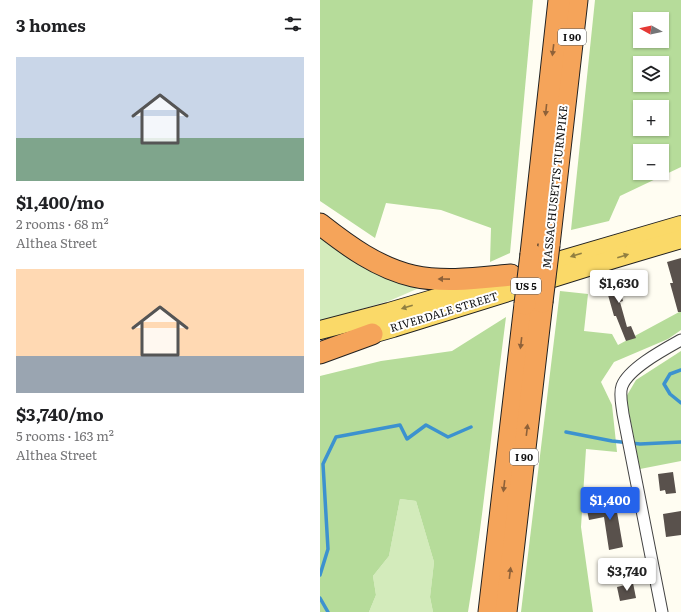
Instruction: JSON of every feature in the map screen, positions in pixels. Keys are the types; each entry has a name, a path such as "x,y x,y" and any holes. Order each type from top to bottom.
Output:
{"highway":[{"name":"MASSACHUSETTS TURNPIKE","path":"506,612 534,303 559,73 559,0"},
{"name":"MASSACHUSETTS TURNPIKE","path":"559,73 577,0"},
{"path":"320,224 367,257 389,268 413,276 450,279 511,275"},
{"name":"MASSACHUSETTS TURNPIKE","path":"489,612 534,303"},
{"path":"320,353 372,334"}],"main road":[{"name":"RIVERDALE STREET","path":"320,330 389,312 681,225"},
{"name":"RIVERDALE STREET","path":"320,347 372,334 627,255 681,240"}],"street":[{"path":"662,612 629,448 621,400 621,390 625,380 645,361 681,340"}],"green space":[{"path":"320,0 533,0 510,253 490,262 491,228 441,210 386,203 375,238 320,201"},
{"path":"595,0 681,0 681,167 669,173 669,144 633,144 633,180 654,180 620,196 609,221 571,230"},
{"path":"320,232 426,285 389,301 320,321"},
{"path":"560,291 588,294 584,331 612,334 618,345 681,311 681,330 668,339 614,362 601,382 612,405 617,452 586,449 581,527 593,612 521,612"},
{"path":"506,317 484,501 468,612 433,612 430,597 434,562 416,501 400,499 389,556 373,576 376,595 369,612 320,612 320,376 381,361 452,351"},
{"path":"681,351 681,461 640,469 626,397 636,380"},
{"path":"400,499 416,501 434,562 430,597 433,612 369,612 376,595 373,576 389,556"}],"building":[{"path":"681,258 681,312 678,312 670,283 673,283 667,262"},
{"path":"623,276 627,292 621,294 623,301 620,302 627,327 631,326 636,338 626,341 616,316 614,316 604,281"},
{"path":"673,472 676,493 666,494 665,490 660,491 658,474"},
{"path":"620,498 623,511 617,512 623,547 609,550 604,517 589,520 587,510 601,508 600,502"},
{"path":"681,511 681,535 666,537 663,514"},
{"path":"633,583 636,598 620,601 617,587"}],"waterway":[{"path":"681,370 670,374 664,384 670,394 681,403"},
{"path":"320,575 328,549 323,464 336,437 400,425 407,439 426,425 448,437 471,427"},
{"path":"566,432 612,441 640,444 681,442"},
{"path":"320,598 328,612"}]}
